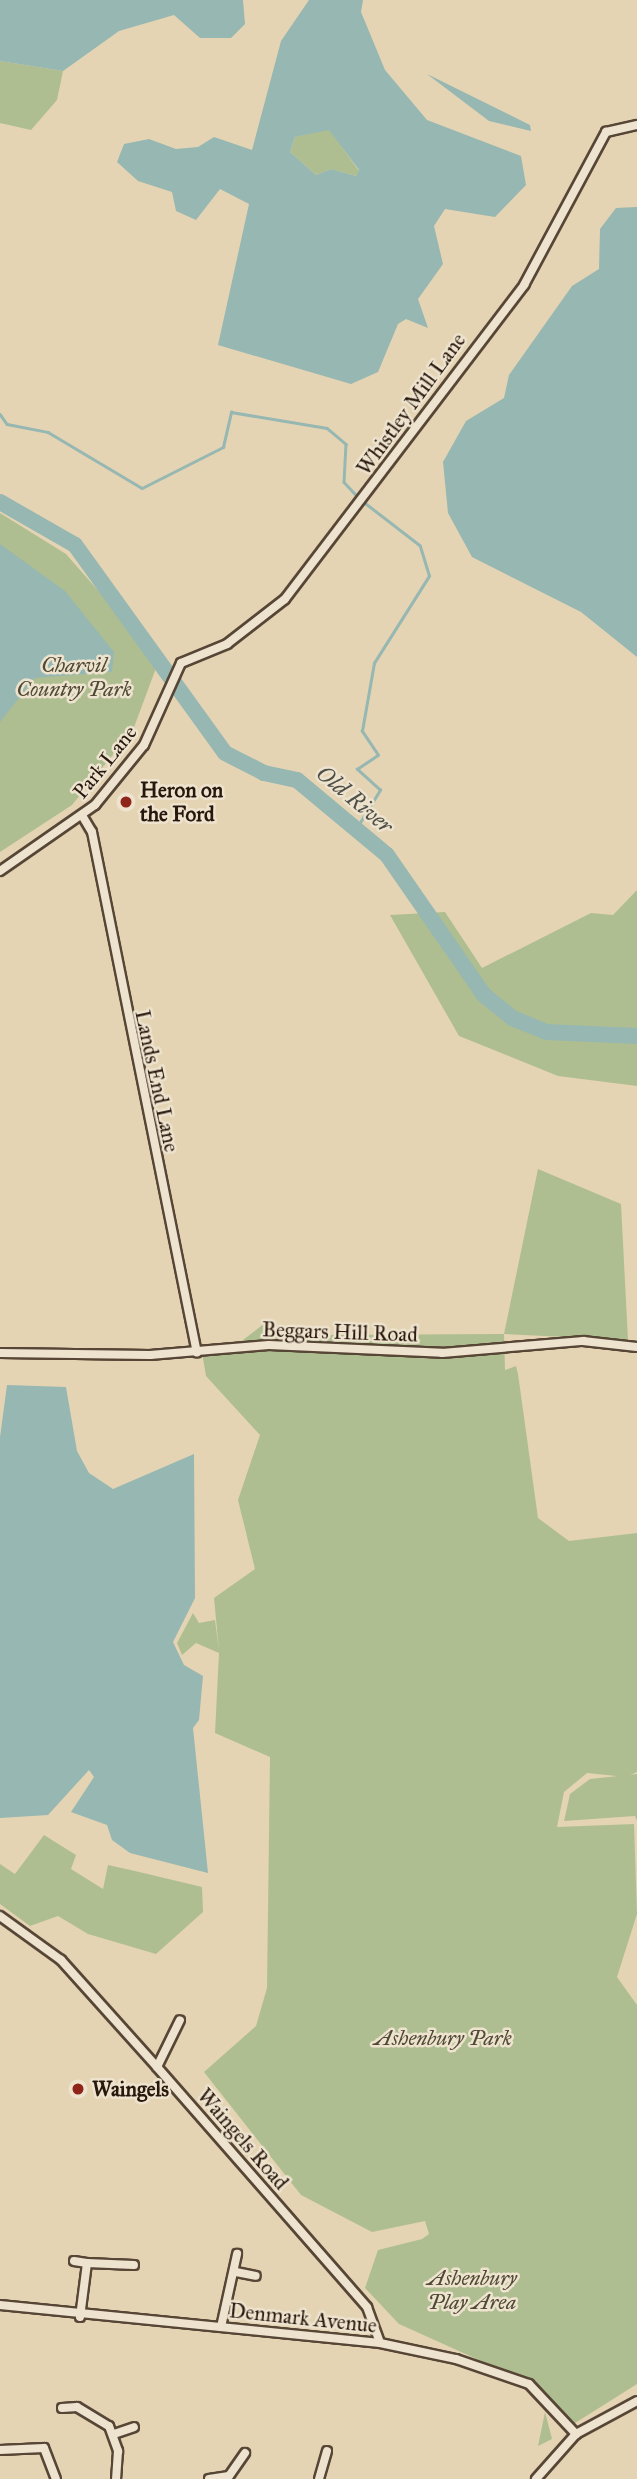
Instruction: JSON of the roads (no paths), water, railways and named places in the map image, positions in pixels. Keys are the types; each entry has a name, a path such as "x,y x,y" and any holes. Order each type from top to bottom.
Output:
{"street":[{"name":"Whistley Mill Lane","path":"175,675 189,656 227,644 262,621 365,496 524,285 606,132 637,125"},
{"name":"Park Lane","path":"0,871 83,817 144,745 175,675"},
{"name":"Lands End Lane","path":"83,817 92,832 197,1353"},
{"name":"Beggars Hill Road","path":"0,1353 197,1353 269,1345 442,1353 583,1341 637,1347"},
{"name":"Waingels Road","path":"0,1916 61,1960 157,2067 367,2307 380,2343"},
{"path":"157,2067 180,2020"},
{"path":"221,2328 223,2296 236,2273 237,2254"},
{"path":"74,2260 134,2265"},
{"path":"80,2317 87,2263"},
{"path":"236,2273 256,2276"},
{"name":"Denmark Avenue","path":"0,2305 80,2317 380,2343 529,2384 576,2434"},
{"path":"536,2479 576,2434 637,2401"},
{"path":"62,2408 77,2407 114,2434"},
{"path":"114,2434 134,2427"},
{"path":"114,2434 116,2479"},
{"path":"0,2449 44,2448 56,2479"},
{"path":"319,2479 327,2451"},
{"path":"209,2479 229,2476 245,2453"}],"water":[{"path":"0,0 243,0 245,24 231,38 200,38 174,15 119,31 63,71 0,61"},
{"path":"309,0 363,0 361,12 385,70 427,120 521,156 526,185 495,217 445,209 434,226 443,264 418,299 428,328 406,319 398,324 378,372 351,384 218,345 249,204 220,189 196,220 176,211 172,192 138,181 117,162 124,144 149,139 176,149 198,147 214,137 252,150 281,41","holes":["329,130 359,170 356,176 331,169 316,175 290,152 295,137"]},
{"path":"427,74 530,125 531,131 489,121"},
{"path":"637,207 637,657 581,612 472,557 448,513 443,462 466,421 504,398 509,375 572,286 599,269 600,229 616,208"},
{"name":"Charvil Country Park","path":"0,544 65,591 114,652 112,672 35,678 0,722"},
{"path":"7,1385 66,1387 77,1451 89,1473 113,1489 194,1454 195,1598 173,1642 184,1665 203,1676 199,1720 193,1728 208,1873 130,1853 112,1840 107,1825 71,1812 94,1777 89,1770 48,1815 0,1818 0,1437"}],"waterway":[{"path":"0,414 7,424 48,432 142,488 223,447 231,412 327,428 346,444 344,482 358,497"},
{"name":"Old River","path":"0,502 75,545 225,753 264,773 297,780 387,855 484,995 512,1018 546,1032 637,1036"},
{"path":"356,829 380,790 357,769 378,755 362,731 374,663 429,576 420,546 363,502"}],"place":[{"name":"Heron on the Ford","path":"126,802"},
{"name":"Waingels","path":"78,2089"}],"park label":[{"name":"Ashenbury Park","path":"443,2038"},
{"name":"Ashenbury Play Area","path":"472,2290"}]}
